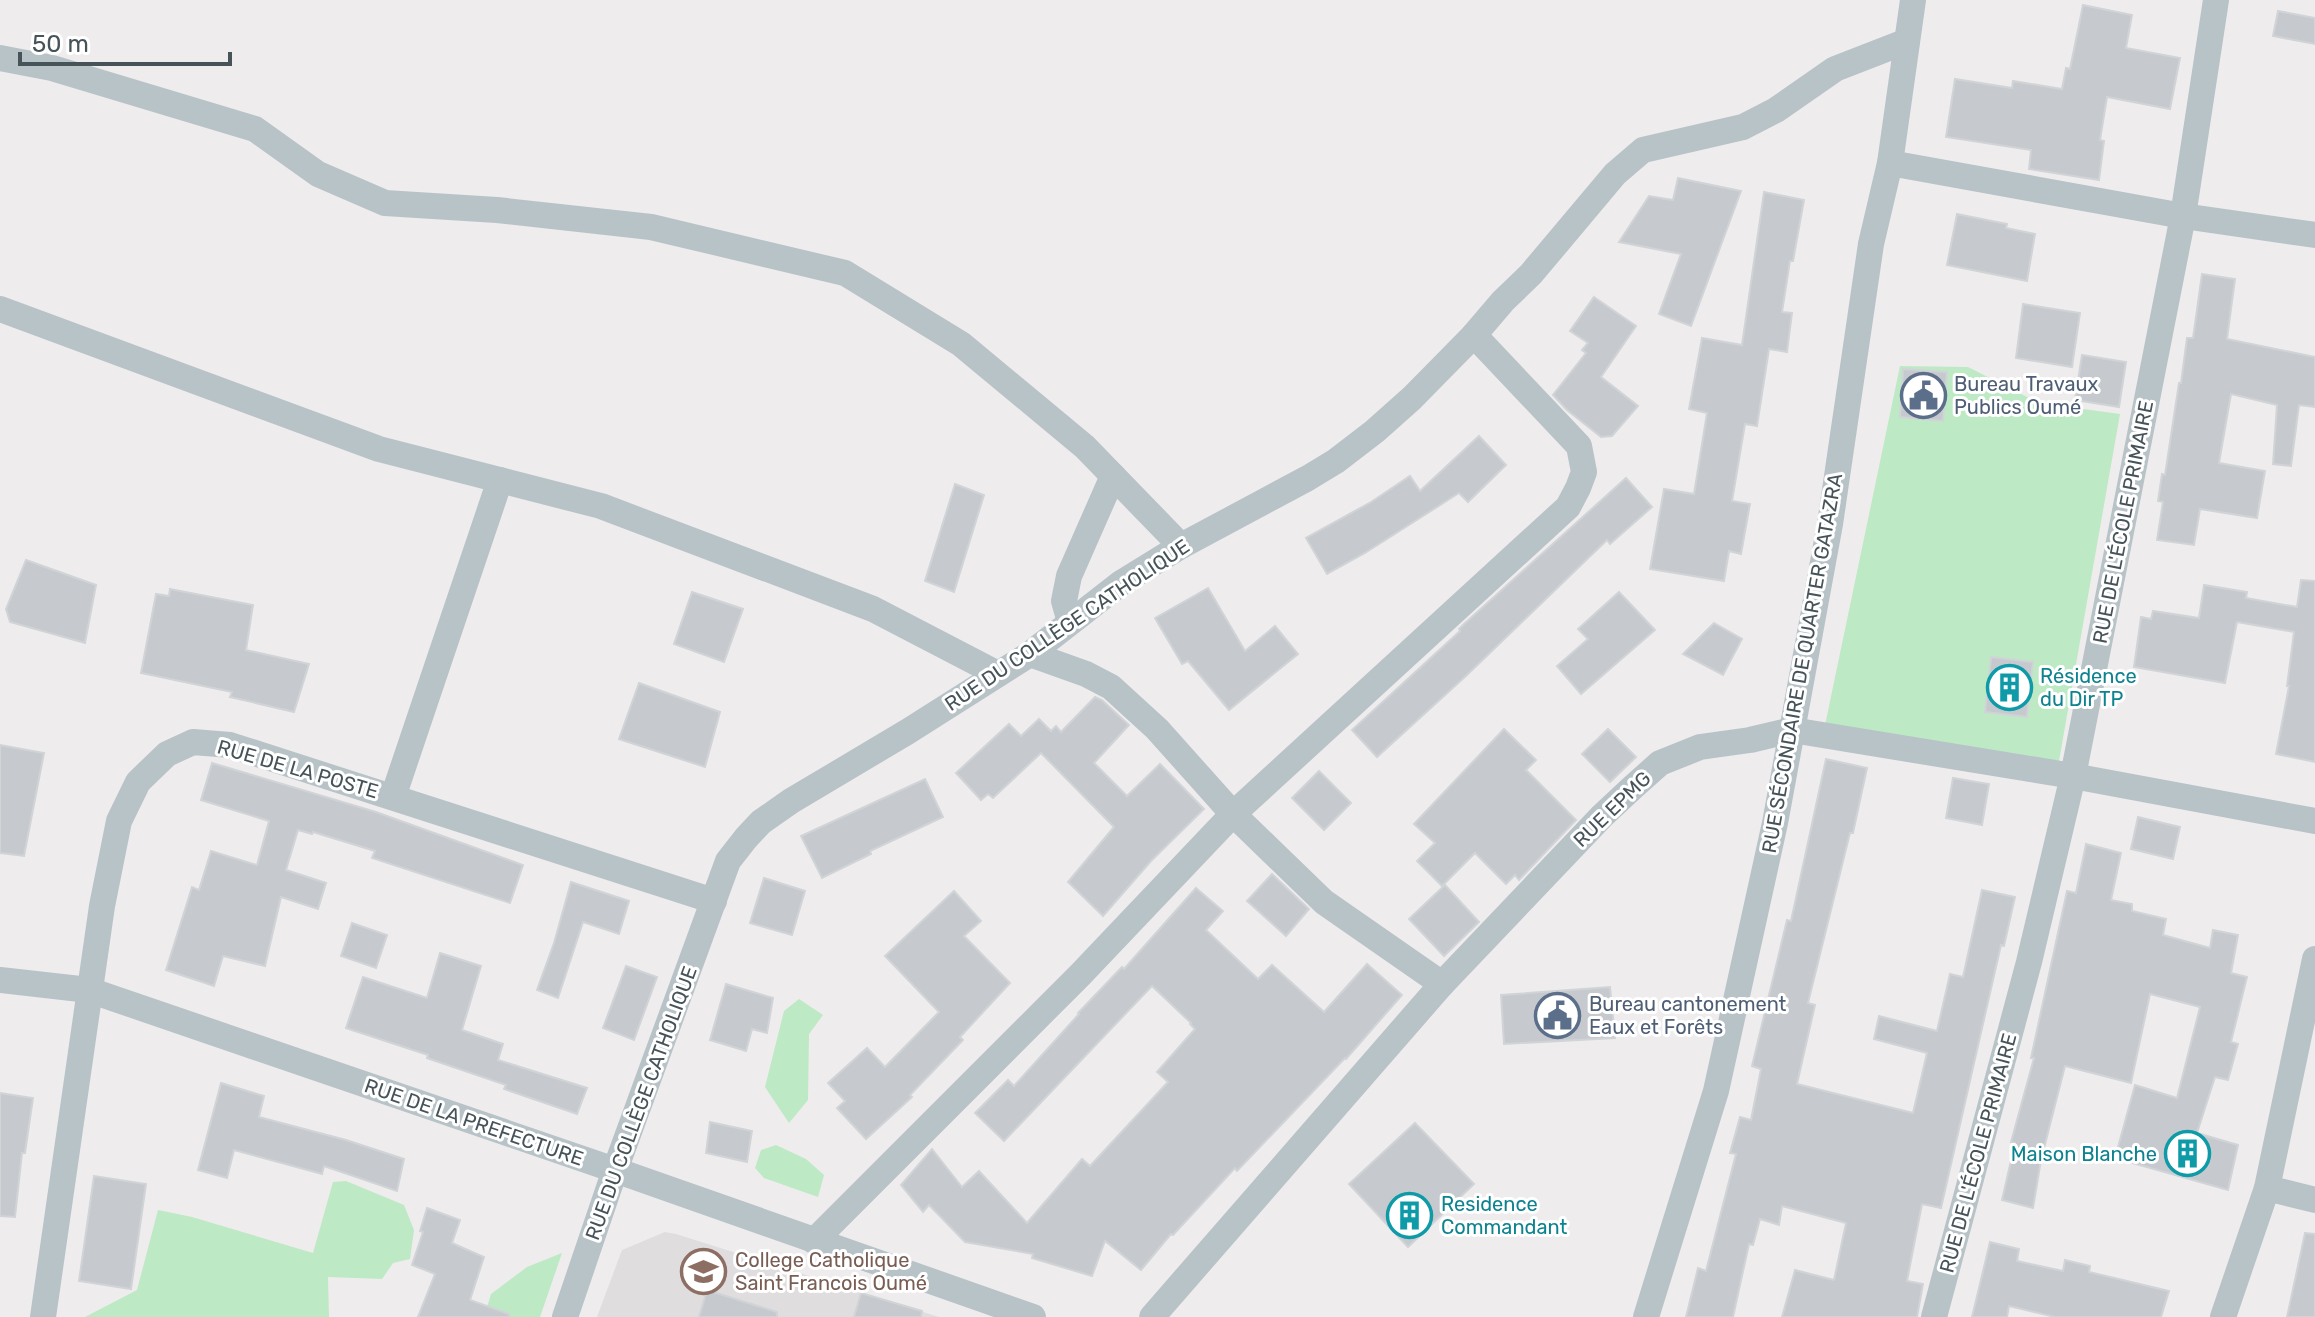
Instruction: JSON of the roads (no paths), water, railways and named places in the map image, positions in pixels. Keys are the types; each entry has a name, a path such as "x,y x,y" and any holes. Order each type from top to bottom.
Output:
{"street":[{"name":"RUE SÉCONDAIRE DE QUARTER GATAZRA","path":"1646,1317 1716,1091 1775,823 1830,524 1871,244 1890,163 1913,0"},
{"name":"RUE DE L'ÉCOLE PRIMAIRE","path":"1934,1317 2029,962 2073,776 2183,216 2216,0"},
{"name":"RUE DU COLLÈGE CATHOLIQUE","path":"565,1317 728,861 761,822 1030,654 1121,583 1181,546 1336,461 1412,398 1531,274 1615,174 1643,150 1743,127 1776,110 1835,69 1907,41"},
{"path":"0,58 52,68 255,129 318,174 385,203 497,210 651,227 845,273 961,344 1085,447 1181,546"},
{"path":"1890,163 2183,216 2315,235"},
{"path":"0,309 379,449 601,506 873,609 998,674"},
{"path":"814,1241 1080,975 1233,814 1568,507 1584,472 1579,446 1474,335"},
{"path":"1070,622 1064,601 1069,576 1113,476"},
{"path":"393,797 500,480"},
{"path":"1030,654 1086,674 1111,687 1157,729 1233,814 1324,902 1442,984"},
{"name":"RUE EPMG","path":"1152,1317 1442,984 1602,816 1660,763 1700,747 1792,730 2073,776 2315,821"},
{"name":"RUE DE LA POSTE","path":"43,1317 89,990 119,821 138,782 167,754 193,742 230,745 714,901"},
{"path":"2223,1317 2267,1188 2315,959"},
{"name":"RUE DE LA PREFECTURE","path":"0,980 89,990 1033,1317"},
{"path":"2267,1188 2315,1200"}],"place":[{"name":"Bureau Travaux Publics Oumé","path":"1923,395"},
{"name":"Résidence du Dir TP","path":"2009,687"},
{"name":"Bureau cantonement Eaux et Forêts","path":"1558,1016"},
{"name":"Maison Blanche","path":"2188,1154"},
{"name":"Residence Commandant","path":"1410,1216"},
{"name":"College Catholique Saint Francois Oumé","path":"704,1272"}]}
